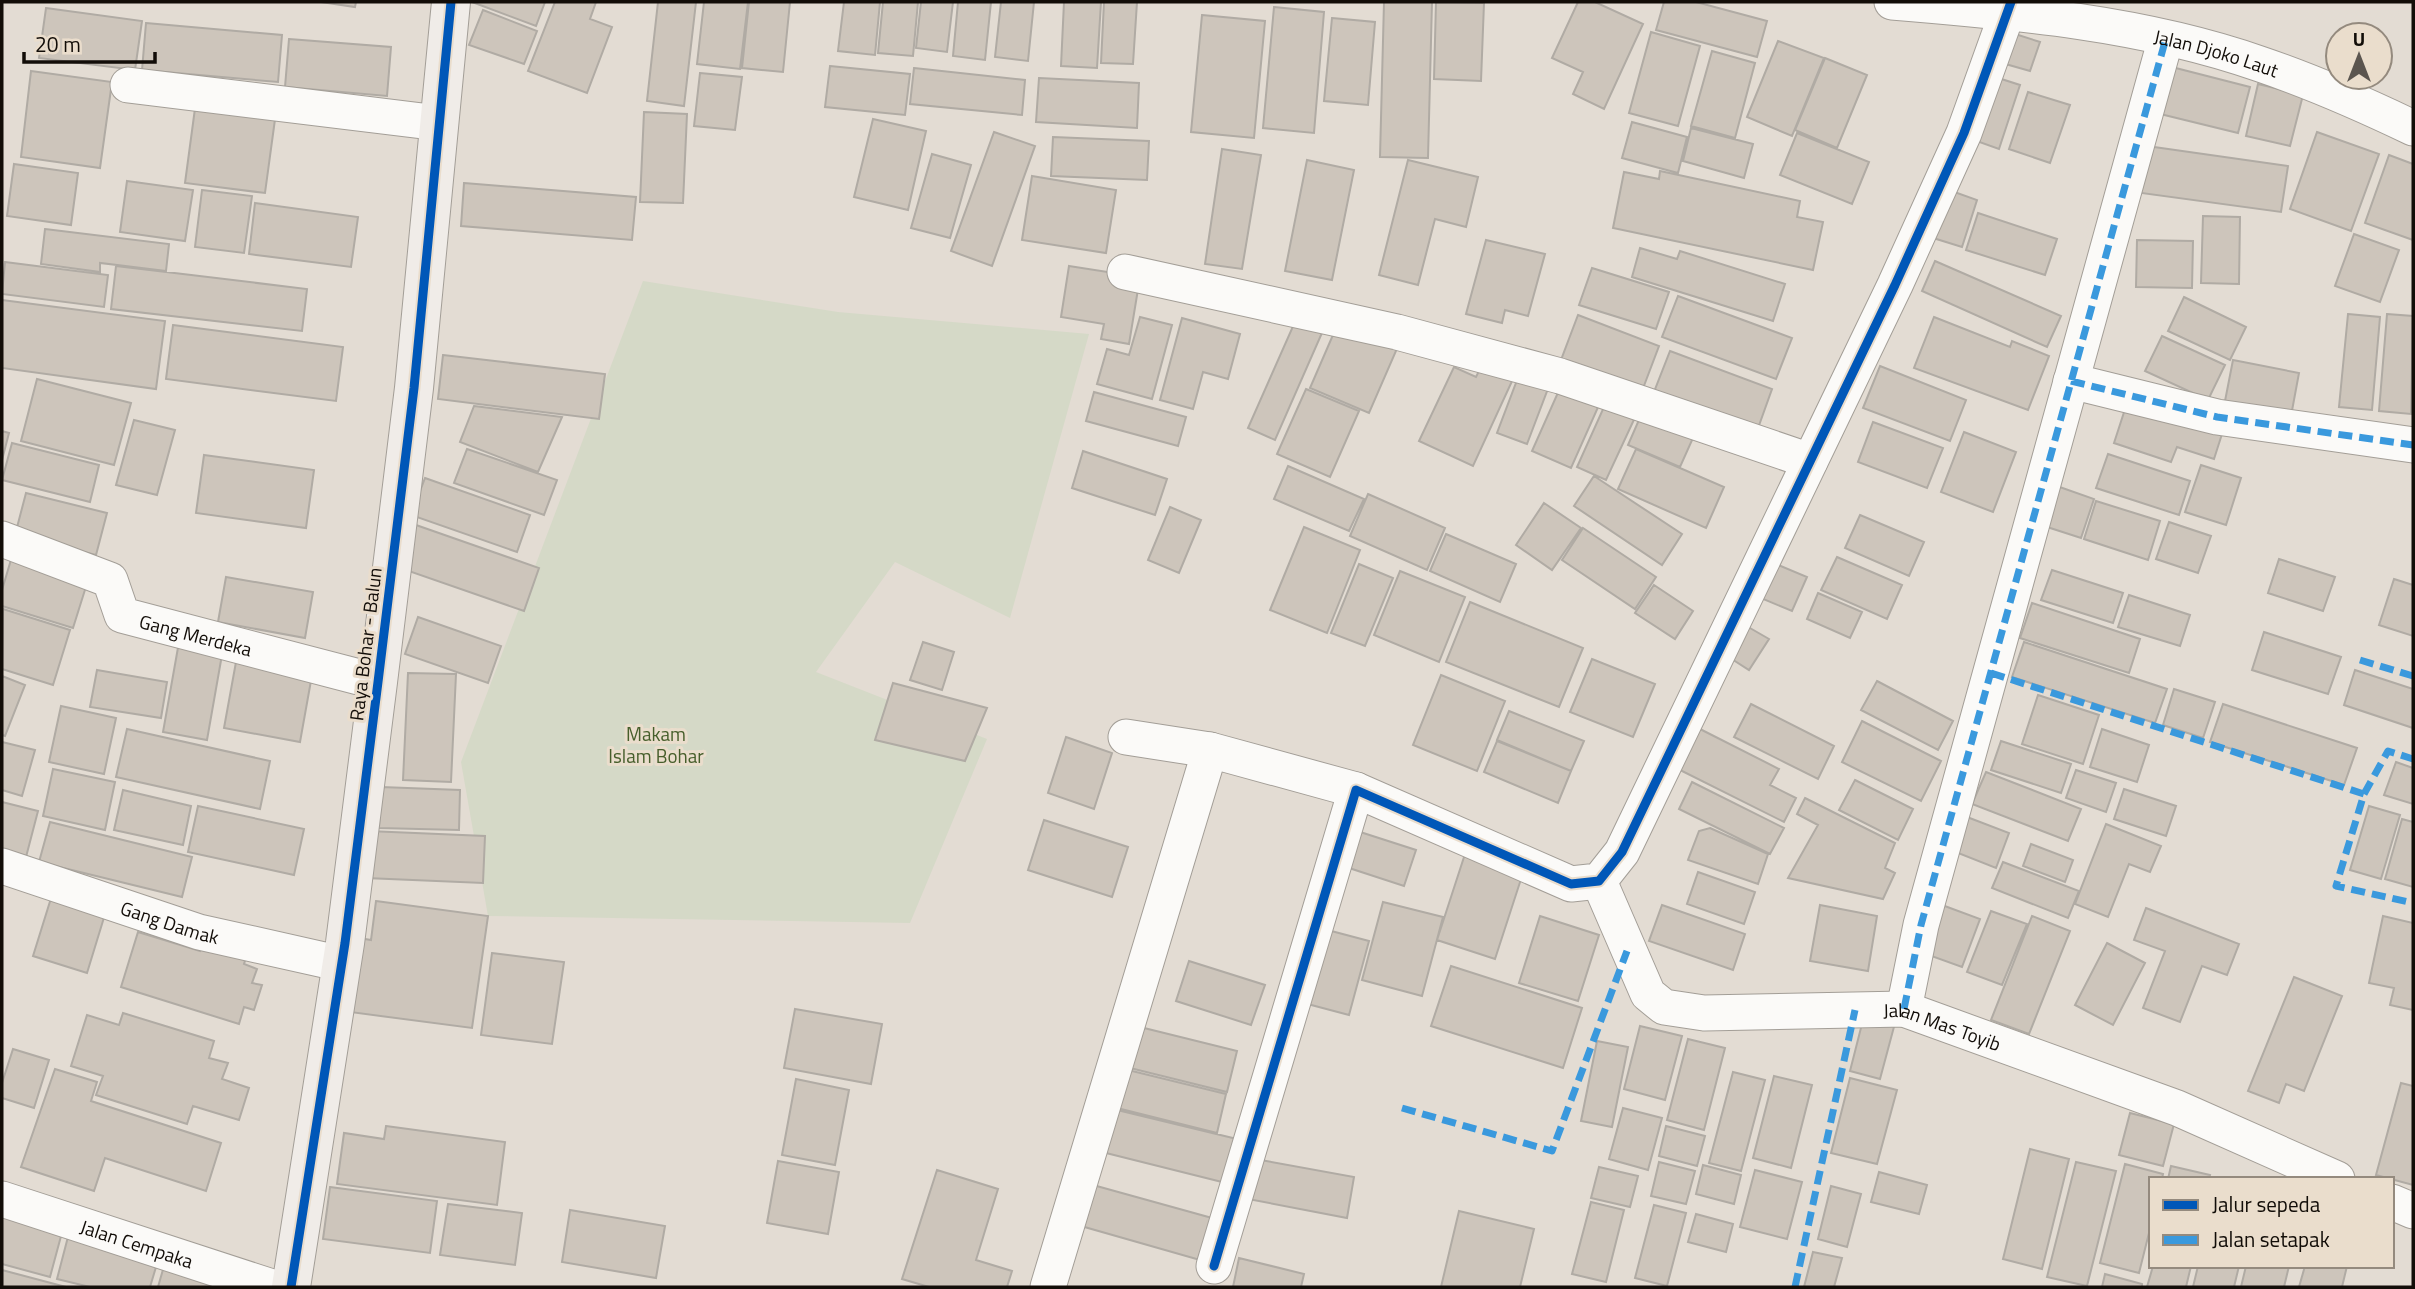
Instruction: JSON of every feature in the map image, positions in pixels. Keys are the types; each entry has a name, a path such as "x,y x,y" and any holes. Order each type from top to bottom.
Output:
{"street":[{"name":"Raya Bohar - Balun","path":"291,1287 342,964 378,682 414,388 450,2"},
{"name":"Jalan Djoko Laut","path":"1892,2 2010,6 2166,38 2270,67 2331,90 2413,128"},
{"path":"1126,737 1210,750 1356,790 1553,878 1580,886 1599,881 1622,852 1810,461 1964,133 2010,6"},
{"path":"1904,1009 1921,925 2166,38"},
{"path":"128,85 439,123"},
{"path":"1125,272 1397,332 1547,372 1810,461"},
{"path":"2071,382 2217,417 2413,445"},
{"name":"Gang Merdeka","path":"2,539 110,580 122,615 378,682"},
{"path":"1048,1287 1210,750"},
{"path":"1214,1266 1356,790"},
{"name":"Gang Damak","path":"2,866 199,932 342,964"},
{"name":"Jalan Mas Toyib","path":"1599,881 1648,994 1664,1007 1704,1013 1904,1009 2177,1108 2332,1177"},
{"name":"Jalan Cempaka","path":"2,1199 272,1287"},
{"path":"2394,1203 2413,1210"}],"green space":[{"name":"Makam Islam Bohar","path":"643,281 838,312 1089,334 1010,618 895,562 816,672 987,739 910,923 488,916 461,762"}],"building":[{"path":"321,2 356,2 355,7"},
{"path":"472,2 545,2 536,26"},
{"path":"555,2 596,2 590,19 612,27 587,93 528,71"},
{"path":"658,2 696,2 684,106 647,101"},
{"path":"704,2 748,2 740,69 697,64"},
{"path":"749,2 790,2 783,72 742,68"},
{"path":"844,2 880,2 875,55 838,51"},
{"path":"883,2 918,2 913,56 878,53"},
{"path":"921,2 953,2 947,52 916,48"},
{"path":"958,2 991,2 985,60 953,56"},
{"path":"1001,2 1034,2 1028,61 995,57"},
{"path":"1064,2 1101,2 1097,68 1061,66"},
{"path":"1104,2 1137,2 1133,64 1101,63"},
{"path":"1384,2 1432,2 1428,158 1380,157"},
{"path":"1436,2 1484,3 1481,81 1434,79"},
{"path":"1578,2 1595,2 1643,24 1604,109 1573,94 1583,72 1552,58"},
{"path":"1664,2 1696,2 1767,21 1757,57 1656,30"},
{"path":"1274,7 1324,12 1314,133 1263,128"},
{"path":"46,8 142,21 135,70 39,58"},
{"path":"483,10 537,31 524,64 469,45"},
{"path":"1202,15 1265,21 1254,138 1191,132"},
{"path":"1332,18 1375,22 1368,105 1324,101"},
{"path":"146,23 282,35 278,82 142,70"},
{"path":"1651,32 1700,46 1678,126 1629,113"},
{"path":"2012,33 2040,42 2030,71 2002,63"},
{"path":"289,39 391,47 387,96 285,87"},
{"path":"1778,41 1824,58 1792,136 1747,117"},
{"path":"1712,51 1755,63 1735,138 1691,126"},
{"path":"1825,58 1867,75 1837,148 1795,130"},
{"path":"2164,65 2250,87 2238,133 2152,112"},
{"path":"830,66 910,74 905,115 825,107"},
{"path":"914,68 1025,80 1022,115 910,104"},
{"path":"31,71 112,82 100,168 21,157"},
{"path":"700,73 742,77 735,130 694,126"},
{"path":"1989,75 2020,85 1999,149 1968,138"},
{"path":"1039,78 1139,83 1137,128 1036,122"},
{"path":"2258,84 2303,95 2290,146 2246,136"},
{"path":"2028,92 2070,105 2050,163 2009,149"},
{"path":"196,101 276,112 265,193 185,183"},
{"path":"644,112 687,114 683,203 640,202"},
{"path":"873,119 926,131 908,210 854,197"},
{"path":"1632,122 1687,137 1678,173 1622,158"},
{"path":"1691,128 1753,144 1744,178 1683,161"},
{"path":"994,132 1035,146 992,266 951,251"},
{"path":"2317,132 2379,154 2351,231 2290,209"},
{"path":"1797,133 1869,162 1852,204 1780,175"},
{"path":"1053,137 1149,141 1147,180 1051,176"},
{"path":"2140,145 2288,166 2281,212 2134,192"},
{"path":"1222,149 1261,155 1242,269 1205,264"},
{"path":"932,154 971,165 950,238 911,228"},
{"path":"2389,155 2413,164 2413,240 2365,223"},
{"path":"1307,160 1354,170 1332,280 1285,271"},
{"path":"1408,160 1478,177 1466,227 1435,219 1418,285 1379,275"},
{"path":"14,164 78,173 71,225 7,216"},
{"path":"1660,171 1800,201 1797,217 1823,222 1813,270 1613,228 1624,172 1659,179"},
{"path":"1032,176 1116,190 1106,253 1022,240"},
{"path":"127,181 193,190 185,241 120,232"},
{"path":"464,183 636,197 632,240 461,226"},
{"path":"1946,189 1977,200 1962,247 1930,237"},
{"path":"202,190 252,196 244,253 195,247"},
{"path":"255,203 358,217 351,267 249,254"},
{"path":"1978,213 2057,239 2045,275 1966,250"},
{"path":"2203,216 2240,217 2239,284 2201,283"},
{"path":"45,229 169,244 166,271 100,263 100,272 41,264"},
{"path":"2354,234 2399,250 2380,302 2335,286"},
{"path":"1486,240 1545,254 1528,316 1505,310 1502,323 1466,314"},
{"path":"2137,240 2193,241 2192,288 2136,287"},
{"path":"1640,248 1677,259 1680,251 1785,284 1773,321 1632,277"},
{"path":"1935,261 2061,316 2047,347 1922,291"},
{"path":"5,262 108,275 104,307 2,294"},
{"path":"116,266 307,289 302,331 111,309"},
{"path":"1069,266 1140,277 1129,344 1101,339 1104,324 1061,317"},
{"path":"1592,268 1669,292 1656,329 1579,305"},
{"path":"1678,296 1792,338 1776,379 1662,337"},
{"path":"2184,297 2246,327 2230,360 2168,331"},
{"path":"2,300 165,321 156,389 2,368"},
{"path":"2348,314 2380,317 2372,410 2339,407"},
{"path":"2387,314 2413,316 2411,414 2379,411"},
{"path":"1298,315 1325,326 1275,440 1248,428"},
{"path":"1578,315 1659,346 1642,391 1561,360"},
{"path":"1140,317 1172,325 1152,399 1097,384 1107,349 1129,355"},
{"path":"1934,317 2010,347 2012,341 2049,356 2028,410 1914,368"},
{"path":"1182,318 1240,334 1228,379 1203,372 1193,409 1160,400"},
{"path":"173,325 343,347 336,401 166,379"},
{"path":"1336,328 1399,344 1369,413 1310,388"},
{"path":"2162,336 2225,365 2208,400 2145,371"},
{"path":"1670,351 1772,389 1757,431 1654,392"},
{"path":"443,355 605,374 599,419 438,399"},
{"path":"2233,360 2299,373 2291,416 2225,401"},
{"path":"1482,365 1513,379 1473,466 1419,441 1454,367 1476,377"},
{"path":"1880,366 1966,400 1950,441 1863,408"},
{"path":"1522,367 1552,378 1527,444 1497,433"},
{"path":"37,379 131,403 114,465 21,441"},
{"path":"1564,379 1603,396 1571,468 1532,451"},
{"path":"1306,389 1359,411 1330,477 1277,454"},
{"path":"1094,392 1186,417 1178,446 1086,421"},
{"path":"1608,398 1638,411 1606,480 1577,467"},
{"path":"2127,403 2222,434 2214,459 2177,447 2171,462 2114,443"},
{"path":"474,406 562,417 538,472 460,442"},
{"path":"1645,406 1697,429 1680,467 1628,445"},
{"path":"134,420 175,430 157,495 116,485"},
{"path":"1873,422 1943,448 1927,488 1858,462"},
{"path":"2,431 9,433 2,460"},
{"path":"1964,432 2016,452 1993,512 1941,492"},
{"path":"12,443 99,465 90,502 2,480"},
{"path":"467,449 557,480 544,515 454,483"},
{"path":"1636,449 1724,487 1706,528 1618,489"},
{"path":"1083,451 1167,479 1155,515 1072,488"},
{"path":"2108,454 2190,481 2179,515 2096,488"},
{"path":"204,455 314,470 306,528 196,513"},
{"path":"2201,465 2241,478 2226,525 2185,512"},
{"path":"1288,466 1364,499 1349,531 1274,499"},
{"path":"1594,476 1682,534 1662,565 1574,506"},
{"path":"425,478 530,515 517,552 411,515"},
{"path":"2054,485 2094,499 2081,538 2041,525"},
{"path":"26,493 107,513 96,555 15,535"},
{"path":"1368,494 1445,528 1427,570 1350,536"},
{"path":"2096,501 2160,521 2148,560 2084,539"},
{"path":"1544,503 1581,528 1552,570 1516,545"},
{"path":"1170,507 1201,520 1179,573 1148,560"},
{"path":"1860,515 1924,542 1909,576 1845,548"},
{"path":"2169,522 2211,536 2198,573 2156,559"},
{"path":"416,525 539,568 524,611 400,568"},
{"path":"1304,527 1360,550 1327,633 1270,610"},
{"path":"1583,528 1656,577 1635,609 1562,560"},
{"path":"1446,534 1516,564 1500,602 1430,571"},
{"path":"13,553 89,577 73,628 2,606 2,590"},
{"path":"1837,557 1902,585 1887,619 1821,590"},
{"path":"2279,559 2335,577 2323,611 2268,593"},
{"path":"1771,562 1807,577 1792,611 1756,596"},
{"path":"1359,564 1393,578 1365,646 1331,633"},
{"path":"2052,570 2123,593 2113,623 2041,600"},
{"path":"1400,571 1465,597 1439,662 1374,635"},
{"path":"226,577 313,592 305,638 218,622"},
{"path":"2394,579 2413,585 2413,636 2379,625"},
{"path":"1654,585 1693,611 1675,639 1635,613"},
{"path":"1818,593 1862,612 1850,638 1807,619"},
{"path":"2129,595 2190,615 2180,646 2118,627"},
{"path":"1470,602 1583,648 1559,707 1446,662"},
{"path":"2032,603 2140,639 2129,673 2020,638"},
{"path":"3,609 70,630 53,685 2,669"},
{"path":"418,617 501,646 488,683 405,654"},
{"path":"1743,624 1769,639 1749,670 1724,654"},
{"path":"2264,632 2341,657 2328,694 2252,670"},
{"path":"179,642 223,649 207,740 163,732"},
{"path":"923,642 954,652 942,690 910,680"},
{"path":"2024,642 2167,689 2155,723 2012,677"},
{"path":"1592,659 1655,684 1633,737 1570,712"},
{"path":"236,662 312,675 300,742 224,728"},
{"path":"97,670 167,682 161,718 90,707"},
{"path":"2355,670 2413,689 2413,728 2344,705"},
{"path":"408,673 456,674 451,782 403,780"},
{"path":"1441,675 1505,701 1477,771 1413,745"},
{"path":"2,676 25,685 5,736 2,735"},
{"path":"1877,681 1953,721 1938,750 1861,710"},
{"path":"893,683 987,708 965,761 875,740"},
{"path":"2174,689 2215,702 2203,738 2163,725"},
{"path":"2038,695 2099,715 2083,764 2022,744"},
{"path":"1751,704 1834,746 1818,779 1734,737"},
{"path":"2223,704 2357,748 2344,785 2210,742"},
{"path":"61,706 116,718 104,774 49,762"},
{"path":"1509,711 1584,741 1571,771 1497,740"},
{"path":"1862,721 1941,761 1921,801 1842,762"},
{"path":"1698,728 1779,769 1770,785 1796,798 1784,822 1678,769"},
{"path":"127,729 270,761 260,809 116,777"},
{"path":"2102,729 2149,745 2137,782 2090,767"},
{"path":"1066,737 1112,753 1094,809 1048,793"},
{"path":"1497,741 1571,771 1558,803 1484,772"},
{"path":"2001,741 2071,764 2061,793 1991,770"},
{"path":"2,742 35,750 22,796 2,790"},
{"path":"2396,762 2413,768 2413,804 2384,795"},
{"path":"53,769 115,782 105,830 43,816"},
{"path":"2076,770 2116,783 2106,812 2066,798"},
{"path":"1986,772 2081,809 2068,841 1972,804"},
{"path":"1855,780 1913,809 1898,840 1839,810"},
{"path":"1692,782 1784,828 1770,854 1679,809"},
{"path":"381,787 460,790 459,830 379,828"},
{"path":"2124,789 2176,806 2166,836 2114,819"},
{"path":"123,790 191,806 183,845 114,830"},
{"path":"1805,798 1895,843 1885,868 1895,873 1883,899 1788,878 1818,825 1797,814"},
{"path":"2,802 38,811 26,857 2,852"},
{"path":"198,806 304,829 294,875 188,852"},
{"path":"2369,806 2400,815 2381,879 2350,870"},
{"path":"1967,817 2009,833 1996,868 1953,851"},
{"path":"2402,819 2413,822 2413,887 2385,879"},
{"path":"1044,820 1128,847 1112,897 1028,870"},
{"path":"50,822 192,857 182,897 39,862"},
{"path":"2106,824 2161,846 2150,872 2129,864 2108,917 2075,904"},
{"path":"1710,828 1768,854 1758,884 1688,860 1699,831"},
{"path":"1354,830 1416,850 1404,886 1343,866"},
{"path":"368,831 485,836 483,883 366,878"},
{"path":"2031,844 2073,860 2065,882 2023,866"},
{"path":"1465,854 1523,873 1495,959 1437,940"},
{"path":"2003,862 2079,891 2068,918 1992,888"},
{"path":"1698,872 1755,892 1744,924 1687,904"},
{"path":"52,895 106,911 87,973 33,956"},
{"path":"376,901 488,916 472,1028 350,1012 359,938 371,940"},
{"path":"1383,902 1443,917 1422,996 1362,980"},
{"path":"1662,905 1745,934 1733,970 1649,941"},
{"path":"1820,905 1877,916 1868,971 1810,961"},
{"path":"1942,905 1980,919 1962,967 1923,953"},
{"path":"2146,908 2239,944 2227,975 2202,966 2180,1022 2143,1008 2165,951 2134,940"},
{"path":"1991,911 2027,924 2002,985 1967,972"},
{"path":"1540,916 1599,935 1578,1001 1519,983"},
{"path":"2032,916 2070,931 2029,1034 1991,1020"},
{"path":"2383,916 2413,923 2413,1010 2390,1005 2394,988 2369,983"},
{"path":"1320,928 1369,941 1349,1015 1300,1002"},
{"path":"138,932 200,951 204,938 248,951 244,964 257,969 252,983 262,985 254,1010 244,1007 239,1024 121,987"},
{"path":"2107,943 2145,963 2113,1025 2075,1005"},
{"path":"492,953 564,962 552,1044 481,1035"},
{"path":"1189,961 1265,985 1251,1025 1176,1001"},
{"path":"1451,966 1582,1008 1563,1068 1431,1026"},
{"path":"2294,977 2342,996 2304,1091 2286,1084 2279,1103 2248,1091"},
{"path":"795,1009 882,1024 871,1084 784,1068"},
{"path":"123,1013 214,1041 209,1058 228,1063 222,1079 249,1088 239,1120 193,1106 187,1124 96,1095 103,1076 71,1066 87,1015 119,1025"},
{"path":"1864,1016 1895,1023 1880,1079 1850,1071"},
{"path":"1136,1026 1237,1051 1227,1092 1126,1067"},
{"path":"1640,1026 1682,1036 1665,1100 1624,1089"},
{"path":"1688,1039 1725,1048 1704,1130 1667,1120"},
{"path":"1597,1041 1628,1047 1612,1127 1581,1121"},
{"path":"13,1049 49,1060 34,1108 2,1098 2,1083"},
{"path":"55,1069 97,1082 91,1101 221,1143 206,1191 105,1158 94,1191 21,1167"},
{"path":"1128,1070 1226,1094 1217,1133 1117,1108"},
{"path":"1733,1072 1765,1080 1741,1171 1709,1163"},
{"path":"1774,1076 1812,1085 1791,1168 1753,1158"},
{"path":"1850,1078 1897,1090 1877,1164 1831,1153"},
{"path":"796,1079 849,1090 835,1165 782,1155"},
{"path":"2401,1083 2413,1086 2413,1185 2394,1180 2394,1177 2376,1175"},
{"path":"1623,1108 1662,1118 1648,1170 1609,1159"},
{"path":"1113,1109 1237,1139 1226,1183 1102,1152"},
{"path":"2130,1113 2174,1124 2163,1166 2119,1155"},
{"path":"386,1126 505,1142 497,1205 337,1184 344,1133 384,1139"},
{"path":"1666,1126 1705,1136 1697,1166 1659,1156"},
{"path":"2030,1149 2069,1159 2042,1269 2003,1259"},
{"path":"1255,1159 1354,1177 1347,1218 1248,1199"},
{"path":"778,1161 839,1172 828,1234 767,1223"},
{"path":"1659,1162 1695,1171 1686,1204 1651,1196"},
{"path":"2076,1162 2116,1171 2087,1286 2047,1277"},
{"path":"2125,1164 2163,1174 2162,1177 2149,1177 2149,1233 2139,1273 2100,1263"},
{"path":"1703,1165 1741,1175 1734,1204 1696,1194"},
{"path":"2171,1166 2210,1175 2210,1177 2168,1177"},
{"path":"1599,1167 1638,1176 1630,1207 1591,1198"},
{"path":"937,1170 998,1189 976,1260 1012,1271 1007,1287 929,1287 902,1279"},
{"path":"1755,1170 1802,1182 1787,1239 1740,1227"},
{"path":"1879,1172 1927,1185 1919,1214 1871,1202"},
{"path":"1093,1185 1212,1218 1200,1260 1081,1226"},
{"path":"1831,1186 1861,1194 1847,1247 1818,1239"},
{"path":"330,1187 437,1201 430,1253 323,1239"},
{"path":"1591,1202 1624,1210 1606,1282 1572,1274"},
{"path":"448,1204 522,1213 515,1265 440,1255"},
{"path":"1654,1205 1686,1213 1667,1286 1635,1278"},
{"path":"2,1208 64,1225 50,1277 2,1264"},
{"path":"570,1210 665,1226 656,1278 562,1262"},
{"path":"1459,1211 1534,1229 1520,1287 1441,1287"},
{"path":"1696,1214 1733,1224 1726,1252 1688,1242"},
{"path":"69,1233 159,1257 150,1287 90,1287 57,1279"},
{"path":"1813,1252 1842,1258 1834,1287 1804,1287"},
{"path":"1239,1258 1304,1274 1301,1287 1233,1287"},
{"path":"166,1259 225,1287 158,1287"},
{"path":"2152,1268 2191,1268 2186,1287 2147,1287"},
{"path":"2198,1268 2239,1268 2234,1287 2193,1287"},
{"path":"2246,1268 2289,1268 2284,1287 2241,1287"},
{"path":"2304,1268 2347,1268 2342,1287 2299,1287"},
{"path":"2,1270 66,1287 2,1287"},
{"path":"2105,1274 2142,1284 2142,1287 2102,1287"}],"marked path":[{"path":"1904,1009 1921,925 2166,38"},
{"path":"2071,381 2217,417 2413,445"},
{"path":"2360,660 2413,676"},
{"path":"1991,673 2364,794 2336,886 2413,903"},
{"path":"2364,794 2388,751 2413,759"},
{"path":"1402,1108 1552,1151 1627,951"},
{"path":"1795,1287 1855,1010"}],"cycle path":[{"path":"291,1287 345,943 378,682 414,388 451,2"},
{"path":"1214,1266 1356,790 1571,884 1599,881 1622,852 1895,285 1964,133 2011,2"}]}
